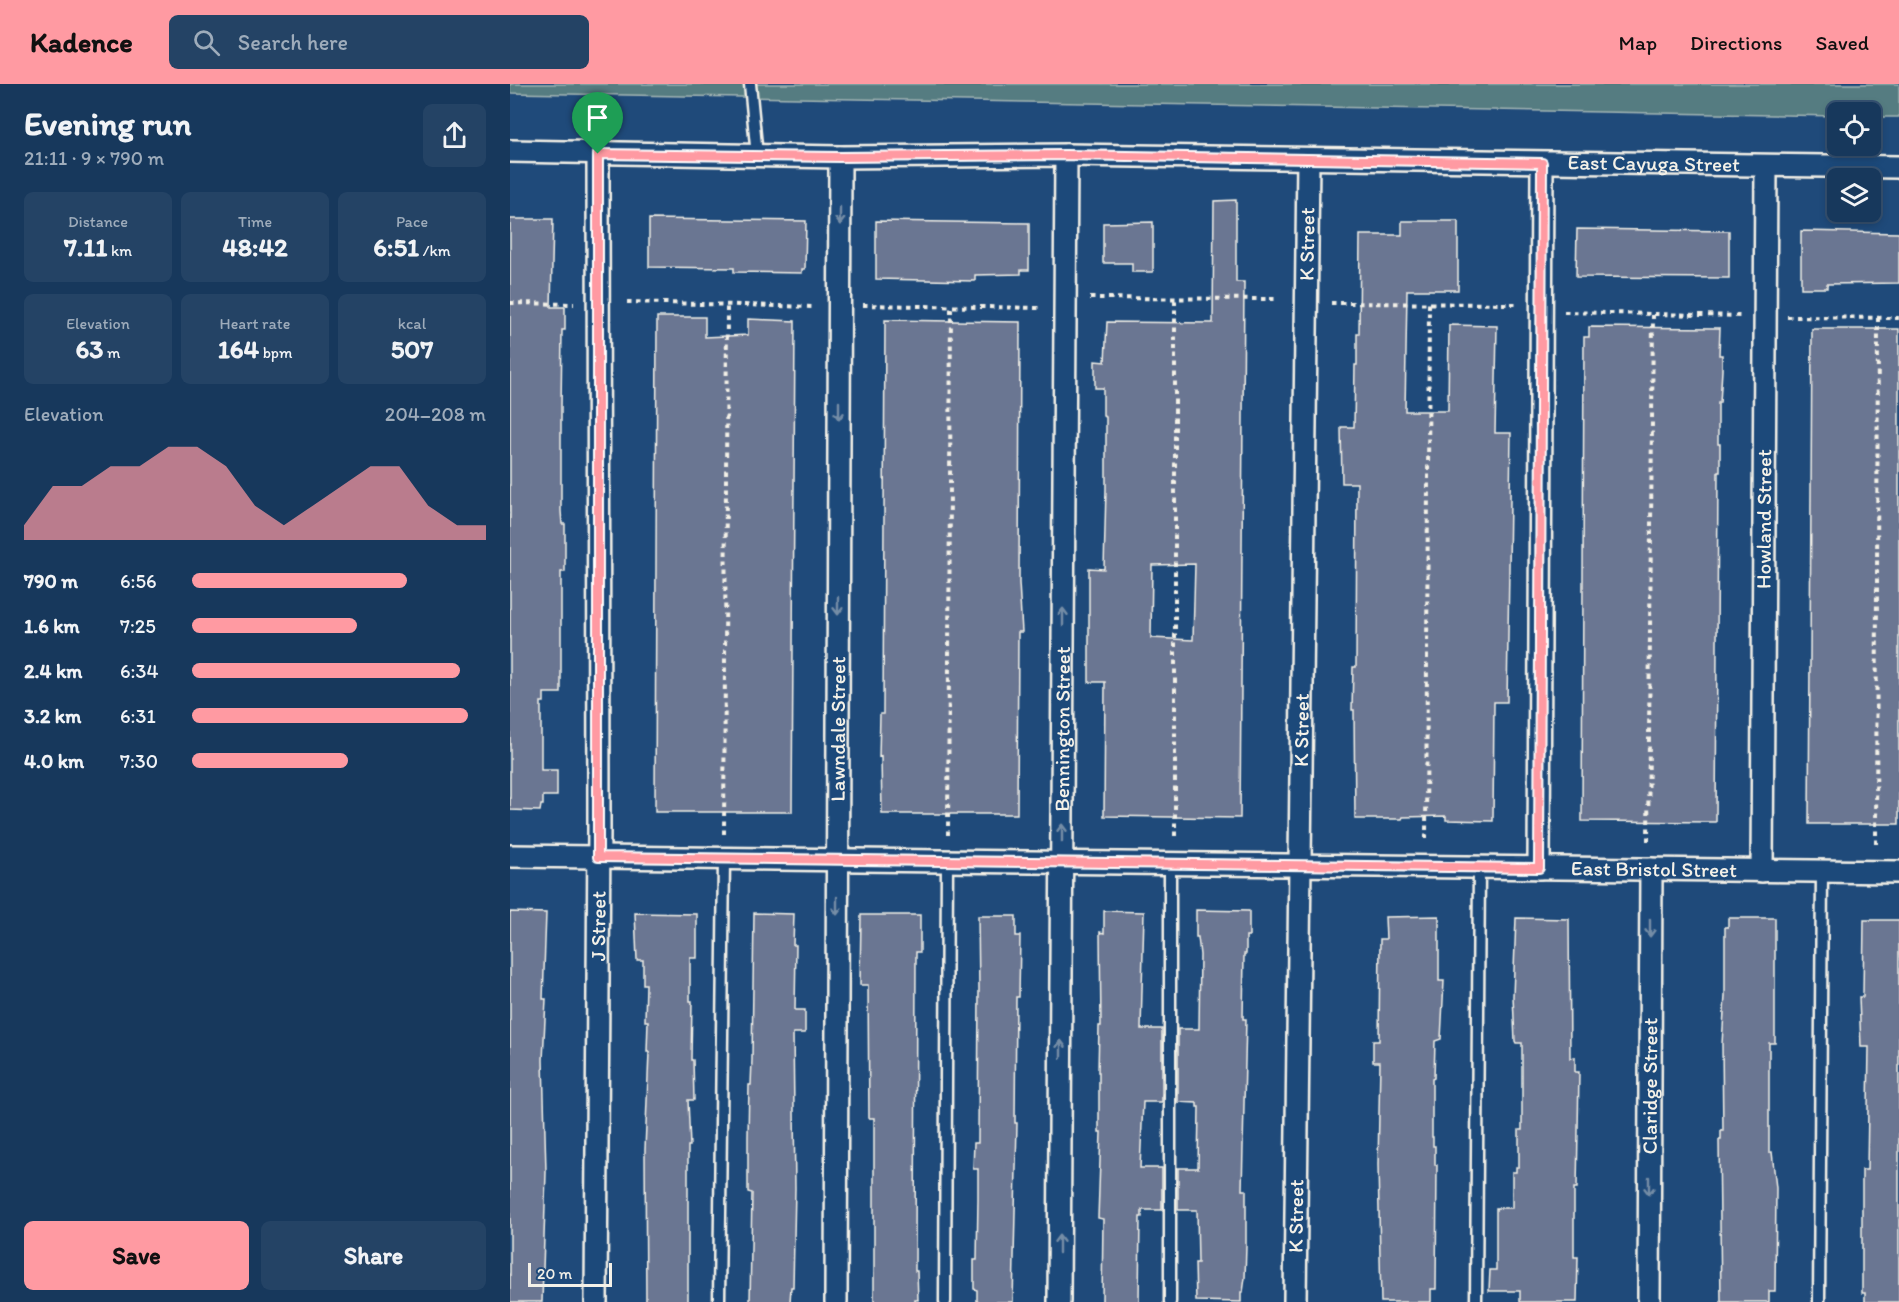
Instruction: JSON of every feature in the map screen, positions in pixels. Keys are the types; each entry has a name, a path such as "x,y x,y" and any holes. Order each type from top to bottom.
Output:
{"street":[{"name":"East Cayuga Street","path":"510,151 840,157 1066,155 1899,167"},
{"name":"J Street","path":"596,1302 598,154"},
{"name":"Bennington Street","path":"1059,1302 1066,155"},
{"name":"Lawndale Street","path":"836,1302 840,157"},
{"name":"K Street","path":"1295,1302 1308,159"},
{"path":"1539,868 1542,163"},
{"name":"Howland Street","path":"1762,870 1766,166"},
{"name":"East Bristol Street","path":"510,856 1899,872"},
{"name":"Claridge Street","path":"1648,1302 1651,869"}],"lane":[{"path":"750,84 757,156"},
{"path":"719,1302 724,859"},
{"path":"945,1302 947,861"},
{"path":"1170,864 1170,1302"},
{"path":"1476,1302 1479,868"},
{"path":"1819,1302 1822,872"}],"path":[{"path":"1083,298 1275,299"},
{"path":"1175,299 1175,836"},
{"path":"627,302 820,307"},
{"path":"1426,839 1428,302"},
{"path":"510,303 574,304"},
{"path":"1331,303 1522,304"},
{"path":"724,834 727,304"},
{"path":"859,305 1045,308"},
{"path":"948,835 951,307"},
{"path":"1564,312 1745,316"},
{"path":"1648,841 1653,315"},
{"path":"1784,317 1899,318"},
{"path":"1876,844 1878,318"}],"green space":[{"path":"510,84 1899,84 1899,117 1881,117 1881,102 1827,102 1827,116 510,93"}],"building":[{"path":"1236,200 1236,282 1244,282 1240,818 1104,816 1105,682 1089,682 1089,568 1104,569 1106,489 1106,417 1103,416 1103,388 1095,388 1095,361 1105,362 1107,322 1213,323 1214,201","holes":["1195,564 1193,640 1151,638 1152,565"]},
{"path":"510,219 553,219 551,307 565,307 565,330 562,330 561,407 561,511 562,524 565,524 565,572 561,572 561,693 544,693 544,702 541,702 541,770 557,770 557,796 543,796 540,811 510,810"},
{"path":"649,219 806,221 805,269 802,269 802,273 734,272 734,268 649,267"},
{"path":"876,221 1029,223 1029,270 1021,270 1021,274 975,275 975,281 876,279"},
{"path":"1402,221 1458,221 1458,290 1407,290 1405,411 1448,411 1449,325 1497,326 1495,433 1511,433 1507,702 1494,702 1493,821 1446,820 1446,816 1355,819 1354,710 1352,710 1353,667 1356,667 1357,483 1342,483 1341,427 1354,427 1355,365 1357,365 1357,334 1359,334 1360,235 1402,235"},
{"path":"1153,222 1153,272 1132,272 1132,263 1103,263 1103,223"},
{"path":"1577,229 1729,231 1729,278 1576,277"},
{"path":"1801,231 1899,233 1899,283 1827,284 1827,288 1801,288"},
{"path":"657,317 705,317 705,337 748,335 748,319 795,321 792,812 655,812"},
{"path":"885,320 1020,322 1019,583 1022,632 1018,632 1017,814 882,814 881,756 879,757 880,714 883,714"},
{"path":"1589,327 1720,328 1719,355 1722,355 1722,370 1720,403 1718,403 1720,472 1718,472 1716,822 1582,821 1584,337 1589,337"},
{"path":"1812,329 1899,329 1899,824 1809,824"},
{"path":"1196,910 1249,911 1249,936 1246,936 1246,954 1244,954 1243,1019 1246,1019 1242,1190 1246,1190 1246,1246 1245,1278 1241,1302 1196,1301 1197,1210 1178,1210 1178,1168 1198,1168 1199,1107 1197,1103 1178,1102 1178,1029 1199,1029 1200,955 1198,937 1196,937"},
{"path":"1104,911 1144,912 1141,1029 1162,1029 1162,1102 1143,1102 1140,1168 1162,1168 1162,1210 1142,1210 1142,1217 1140,1217 1139,1302 1102,1302 1103,1219 1098,1218 1101,1132 1099,1132 1098,1072 1099,1026 1101,1026 1100,932 1104,933"},
{"path":"510,912 546,913 543,1060 546,1172 542,1302 510,1302"},
{"path":"635,913 697,914 697,958 690,958 691,1060 693,1060 694,1100 688,1100 690,1146 688,1146 688,1302 646,1302 645,1150 649,1052 647,1052 648,1021 645,1021 646,984 643,984 643,960 637,960"},
{"path":"754,913 794,914 795,1010 805,1010 805,1033 793,1033 795,1188 793,1287 791,1287 790,1302 750,1302 752,1193 748,1192 748,1137 752,1060"},
{"path":"861,915 920,915 920,952 916,952 915,1271 917,1271 918,1300 915,1302 874,1302 874,1118 869,1118 868,985 860,985"},
{"path":"978,916 1016,916 1016,936 1020,936 1019,997 1016,997 1015,1123 1017,1123 1013,1302 977,1302 977,1290 974,1289 978,1199 978,1169 973,1169 974,1143 978,1143"},
{"path":"1439,916 1439,981 1444,981 1441,1039 1435,1041 1434,1078 1432,1079 1432,1137 1433,1146 1435,1146 1435,1165 1437,1165 1436,1289 1431,1289 1431,1302 1381,1302 1378,1165 1380,1062 1373,1062 1373,1041 1379,1041 1380,939 1386,939 1385,917"},
{"path":"1516,918 1569,919 1570,1058 1575,1057 1575,1072 1579,1072 1577,1188 1574,1188 1574,1257 1578,1257 1577,1302 1520,1302 1520,1291 1489,1291 1490,1270 1496,1270 1496,1208 1512,1208 1512,1172 1516,1172 1516,1167 1519,1167 1519,1130 1522,1130 1522,1043 1515,1041 1513,996"},
{"path":"1728,918 1775,918 1775,1043 1769,1043 1769,1152 1772,1152 1776,1188 1775,1291 1769,1291 1769,1302 1721,1302 1719,1140 1721,1140 1721,1131 1723,1131 1722,1044 1725,927 1728,927"},
{"path":"1864,920 1899,920 1899,1302 1865,1302 1865,1293 1862,1293 1862,1170 1867,1170 1869,1047 1861,1047 1859,997 1863,997"}],"route":[{"path":"598,154 840,157 1066,155 1542,163 1539,868 598,857 598,154"}]}
